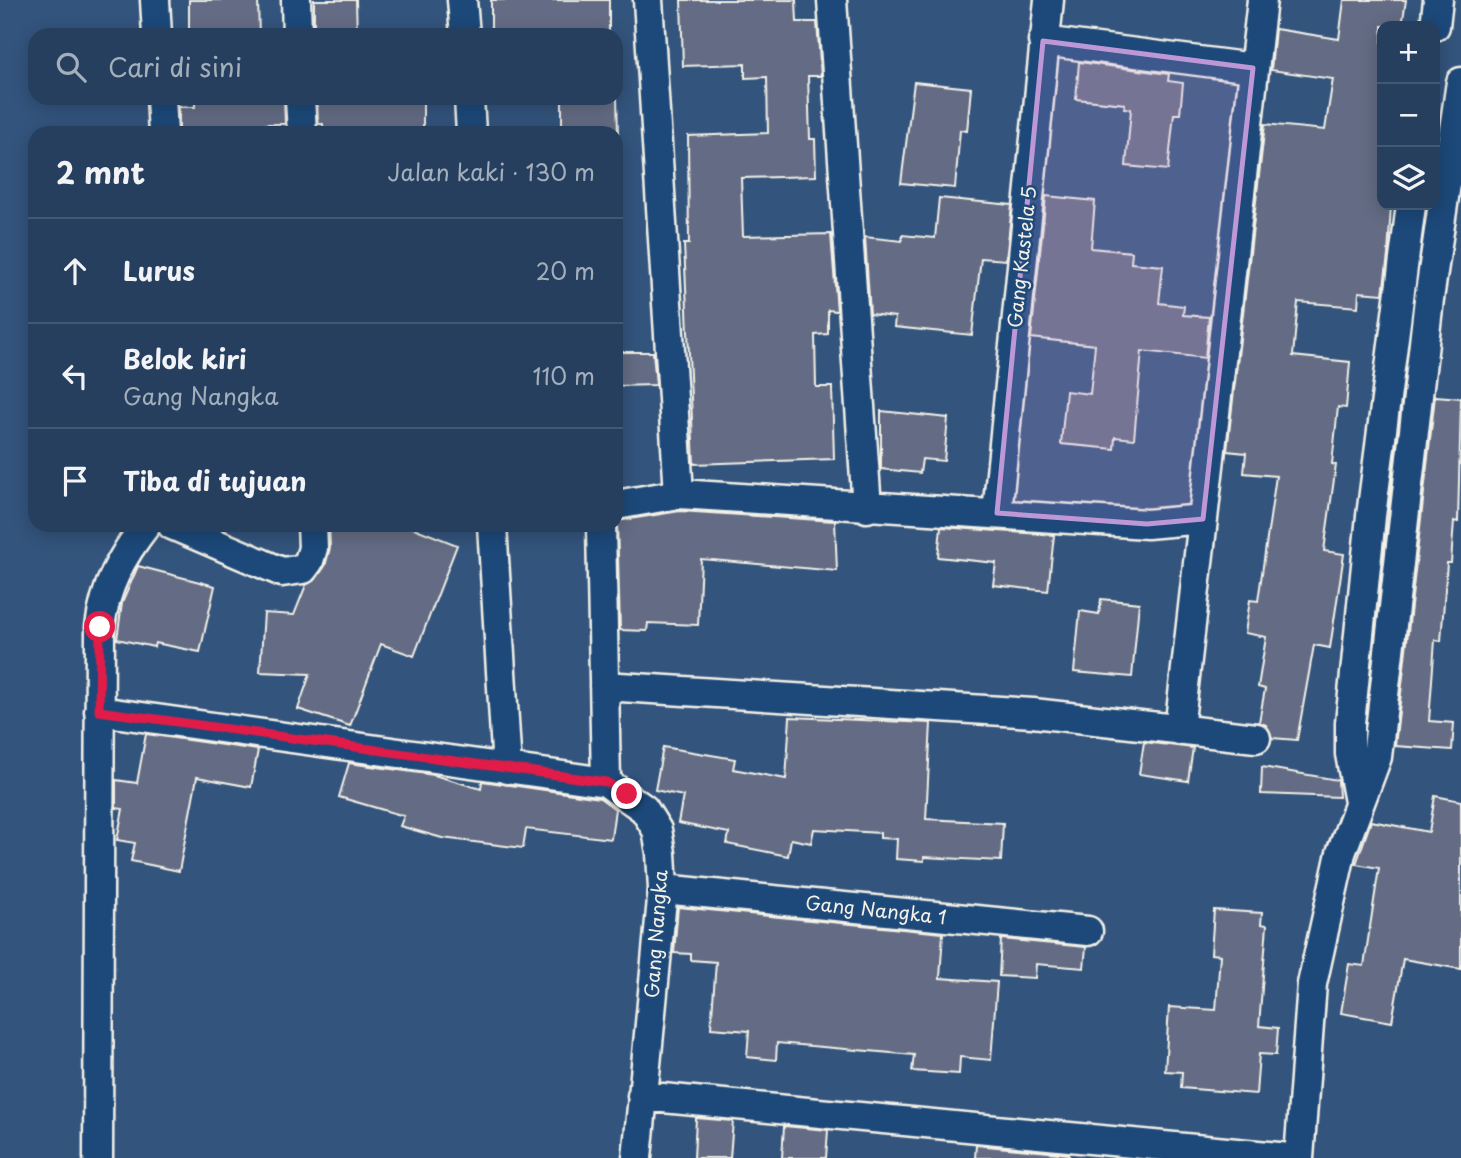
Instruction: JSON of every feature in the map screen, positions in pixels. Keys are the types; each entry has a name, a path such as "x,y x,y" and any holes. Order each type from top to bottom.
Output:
{"street":[{"path":"155,0 157,28"},
{"path":"296,0 297,28"},
{"path":"462,0 464,28"},
{"path":"648,0 679,494"},
{"path":"832,0 867,508"},
{"name":"Gang Kastela 5","path":"997,513 1049,0"},
{"path":"1179,730 1262,0"},
{"path":"1435,21 1438,0"},
{"path":"1043,41 1253,68"},
{"path":"1299,1158 1312,984 1341,853 1377,757 1429,299 1461,82"},
{"path":"161,105 162,126"},
{"path":"300,105 302,126"},
{"path":"469,105 471,126"},
{"path":"1359,802 1350,754 1350,723 1409,210"},
{"path":"1399,293 1429,299"},
{"path":"623,504 679,494 1147,524 1203,519"},
{"path":"98,1158 99,711 103,604 116,568 141,532"},
{"path":"188,532 282,572 303,569 313,548 312,532"},
{"path":"492,532 507,769"},
{"path":"601,532 606,782"},
{"path":"604,686 1033,713 1256,737"},
{"name":"Gang Nangka","path":"99,711 606,782 644,808 657,831 663,889 637,1158"},
{"name":"Gang Nangka 1","path":"663,889 1088,931"},
{"path":"642,1096 1289,1158"}],"highlighted area":[{"path":"1043,41 1253,68 1203,519 1147,524 997,513"}],"building":[{"path":"189,0 258,0 259,28 189,28"},
{"path":"314,0 356,0 357,28 314,28"},
{"path":"491,0 609,0 609,28 491,28"},
{"path":"681,0 796,0 797,22 817,22 821,76 808,76 810,139 815,139 816,176 741,178 743,236 831,234 837,311 828,310 828,334 815,335 816,387 832,387 834,459 694,464 684,244 689,244 688,136 768,133 767,77 745,78 745,64 683,66"},
{"path":"1344,0 1406,0 1403,21 1377,21 1377,210 1391,210 1383,294 1359,292 1358,307 1298,302 1293,356 1350,362 1346,408 1338,407 1332,464 1336,465 1324,551 1344,554 1330,648 1314,645 1297,740 1272,738 1266,725 1259,722 1265,689 1258,687 1266,637 1245,633 1250,600 1258,601 1276,476 1244,473 1246,453 1227,451 1265,124 1325,130 1333,79 1271,70 1275,29 1339,39"},
{"path":"1079,62 1169,74 1168,81 1183,83 1180,114 1174,114 1168,170 1126,166 1131,109 1124,108 1125,104 1076,99"},
{"path":"914,82 971,88 967,131 960,130 955,188 901,183"},
{"path":"284,105 285,124 179,126 179,107"},
{"path":"317,105 423,105 423,126 318,124"},
{"path":"562,105 617,105 618,126 562,125"},
{"path":"1046,196 1095,201 1091,248 1132,252 1131,263 1163,266 1159,303 1184,306 1183,315 1209,317 1205,358 1142,351 1134,439 1115,437 1114,449 1061,444 1066,391 1090,394 1095,345 1031,338"},
{"path":"939,198 1012,205 1006,260 981,258 972,335 894,327 895,317 870,314 865,237 902,241 902,235 935,238"},
{"path":"623,352 653,352 656,385 623,386"},
{"path":"1435,396 1461,398 1458,522 1454,521 1451,563 1447,563 1441,641 1435,640 1429,721 1454,723 1452,750 1395,746"},
{"path":"881,411 948,418 944,461 922,459 920,473 881,469"},
{"path":"680,511 835,521 837,571 701,559 698,625 648,623 647,631 620,630 617,532 623,532 623,520"},
{"path":"941,527 1054,535 1048,591 993,585 996,563 938,557"},
{"path":"329,532 424,532 457,545 414,656 381,644 350,726 298,709 310,674 260,672 264,613 294,615 306,585 316,579 325,566 330,548"},
{"path":"138,566 215,586 200,652 155,643 154,647 117,639 122,603"},
{"path":"1101,599 1139,603 1132,677 1074,672 1080,611 1099,614"},
{"path":"790,717 931,723 926,819 1003,823 1001,861 924,857 924,861 896,859 897,839 880,838 880,833 814,829 811,843 791,839 788,856 727,844 729,833 678,823 683,796 655,790 663,747 735,759 733,769 786,779"},
{"path":"146,734 258,750 251,787 197,777 179,871 131,861 135,843 117,840 123,809 116,808 116,780 137,783"},
{"path":"1144,742 1193,748 1188,781 1139,774"},
{"path":"349,763 434,775 481,789 482,781 600,798 615,809 611,839 526,829 523,848 442,838 400,826 404,816 339,797"},
{"path":"1262,767 1338,780 1339,797 1261,794"},
{"path":"1435,796 1461,801 1461,969 1403,959 1392,1022 1341,1013 1349,964 1364,966 1379,868 1356,864 1371,821 1429,832"},
{"path":"678,907 943,933 940,978 997,982 991,1060 960,1057 959,1074 912,1071 914,1055 777,1043 776,1060 747,1057 749,1031 711,1028 716,962 691,960 691,954 674,953"},
{"path":"1214,910 1262,913 1261,924 1267,925 1259,1026 1278,1028 1276,1055 1259,1054 1256,1094 1181,1088 1182,1072 1165,1071 1169,1007 1216,1010 1220,955 1211,954"},
{"path":"1001,939 1086,947 1084,968 1036,964 1035,978 999,976"},
{"path":"696,1118 733,1121 730,1158 694,1158"},
{"path":"784,1126 828,1130 826,1158 782,1158"},
{"path":"976,1145 1069,1154 1069,1158 975,1158"}],"route":[{"path":"100,627 99,711 606,782 627,794"}]}
